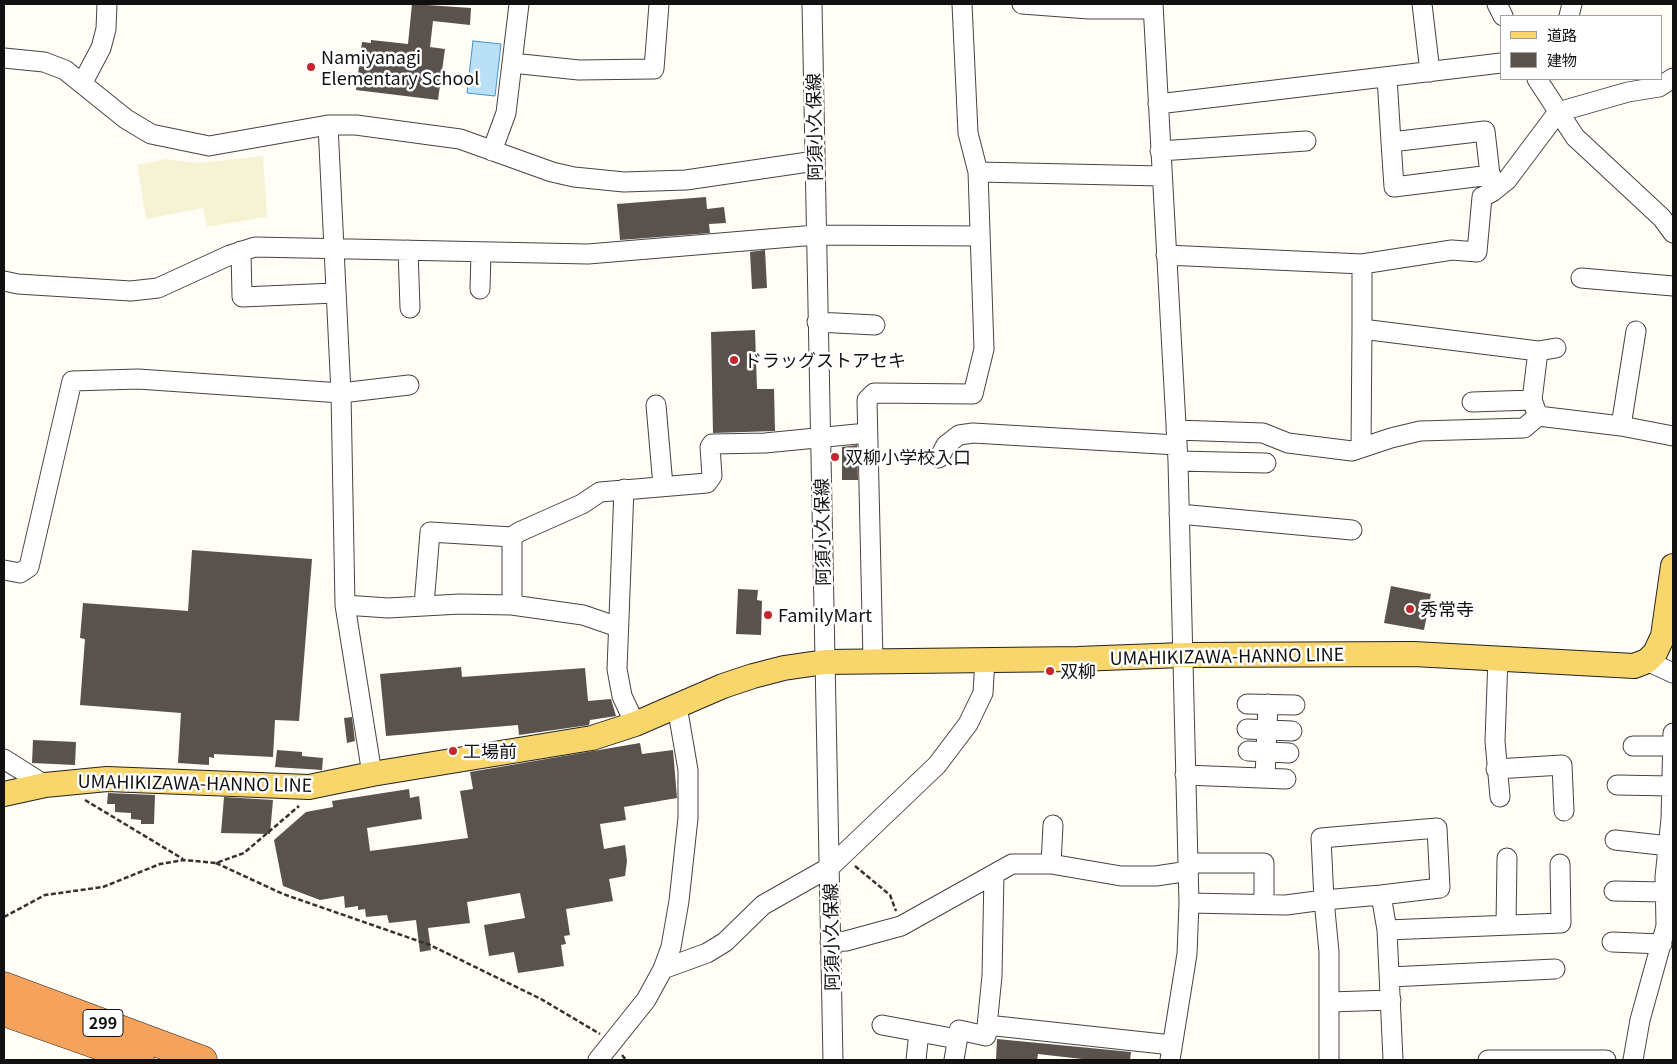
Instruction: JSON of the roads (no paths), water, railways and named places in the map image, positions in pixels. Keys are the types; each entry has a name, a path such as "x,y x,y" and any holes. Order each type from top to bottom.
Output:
{"highway":[{"name":"299","path":"4,986 202,1060"},
{"name":"299","path":"4,1012 140,1060"}],"main road":[{"path":"1646,661 1655,653 1663,636 1673,573"},
{"name":"UMAHIKIZAWA-HANNO LINE","path":"4,794 71,781 150,780 272,787 309,787 372,774 592,738 635,724 753,676 784,668 825,662 1078,659 1183,655 1414,654 1618,667 1634,666 1646,661"}],"street":[{"path":"83,82 100,48 106,29 107,4"},
{"path":"492,151 506,113 519,4"},
{"path":"512,63 579,70 654,69 659,4"},
{"name":"阿須小久保線","path":"812,4 825,662 835,862 830,942 833,1060"},
{"path":"873,660 867,400 874,393 973,394 984,349 978,172 968,133 962,4"},
{"path":"987,1025 1171,1052 1187,954 1190,903 1177,445 1153,7 1089,9 1022,4"},
{"path":"1422,4 1430,72"},
{"path":"4,58 44,62 65,70 83,82 126,119 151,134 209,146 328,125 356,125 412,131 460,139 552,172 574,177 624,182 686,180 814,161"},
{"path":"1158,104 1500,63"},
{"path":"1387,77 1394,187 1492,184 1507,180 1558,112 1628,92 1669,84"},
{"path":"1542,82 1558,112 1575,137 1662,218 1673,233"},
{"path":"328,125 341,393 345,605 372,774"},
{"path":"1166,255 1362,264 1452,250 1477,252 1482,196 1492,184 1485,130 1391,142"},
{"path":"1160,151 1306,141"},
{"path":"978,172 1161,176"},
{"path":"11,282 131,291 158,288 241,251 255,247 588,254 816,235 980,236"},
{"path":"408,250 410,308"},
{"path":"241,251 242,297 335,293"},
{"path":"480,289 481,252"},
{"path":"1361,448 1362,264"},
{"path":"1581,278 1673,286"},
{"path":"818,322 875,326"},
{"path":"1177,445 1263,433 1288,443 1352,450 1420,431 1524,428 1535,408 1547,350 1362,329"},
{"path":"1621,426 1636,331"},
{"path":"4,570 20,573 28,567 72,381 138,379 341,393 409,385"},
{"path":"1472,402 1535,408 1673,436"},
{"path":"656,405 663,486"},
{"path":"424,605 430,532 512,537 518,532 582,504 600,492 707,483 711,480 710,447 712,444 765,442 867,433"},
{"path":"939,458 946,445 959,435 973,433 1177,445 1266,463"},
{"path":"624,489 618,627 618,678 622,696 635,724"},
{"path":"1179,514 1352,530"},
{"path":"512,537 512,604"},
{"path":"345,605 388,608 424,605 512,604 583,615 618,627"},
{"path":"1498,658 1495,741 1500,798"},
{"path":"663,968 713,949 725,942 762,905 835,862 937,765 968,724 983,693 985,659"},
{"path":"1646,661 1673,673"},
{"path":"1247,704 1295,706"},
{"path":"1265,778 1268,704"},
{"path":"598,1060 612,1045 646,1000 663,968 671,947 679,901 688,818 688,770 677,706"},
{"path":"1247,729 1292,731"},
{"path":"1633,1060 1640,1020 1666,926 1664,892 1672,819 1673,733"},
{"path":"1633,746 1673,746"},
{"path":"1248,751 1289,753"},
{"path":"4,760 45,785"},
{"path":"1496,769 1562,765 1564,811"},
{"path":"1185,775 1286,779"},
{"path":"1617,785 1672,778"},
{"path":"1051,864 1053,825"},
{"path":"1190,903 1286,905 1324,900 1440,888 1437,828 1321,838 1324,900 1329,952 1330,1060"},
{"path":"1615,840 1669,846"},
{"path":"1506,925 1507,858"},
{"path":"830,942 846,941 901,926 1012,864 1051,864 1121,876 1156,876 1188,867 1264,863 1264,904"},
{"path":"1387,930 1561,923 1560,864"},
{"path":"954,1060 959,1030 986,1036 992,976 994,874"},
{"path":"1614,891 1664,892"},
{"path":"1380,895 1387,930 1393,1060"},
{"path":"1612,942 1662,944"},
{"path":"1390,977 1555,969"},
{"path":"1330,1002 1391,1000"},
{"path":"882,1025 958,1039"},
{"path":"916,1060 919,1032"},
{"path":"1488,1060 1606,1060"}],"water":[{"path":"473,41 501,44 495,96 467,93"}],"place":[{"name":"Namiyanagi Elementary School","path":"311,67"},
{"name":"ドラッグストアセキ","path":"734,360"},
{"name":"双柳小学校入口","path":"835,457"},
{"name":"秀常寺","path":"1410,609"},
{"name":"FamilyMart","path":"768,615"},
{"name":"双柳","path":"1050,671"},
{"name":"工場前","path":"453,751"}]}
